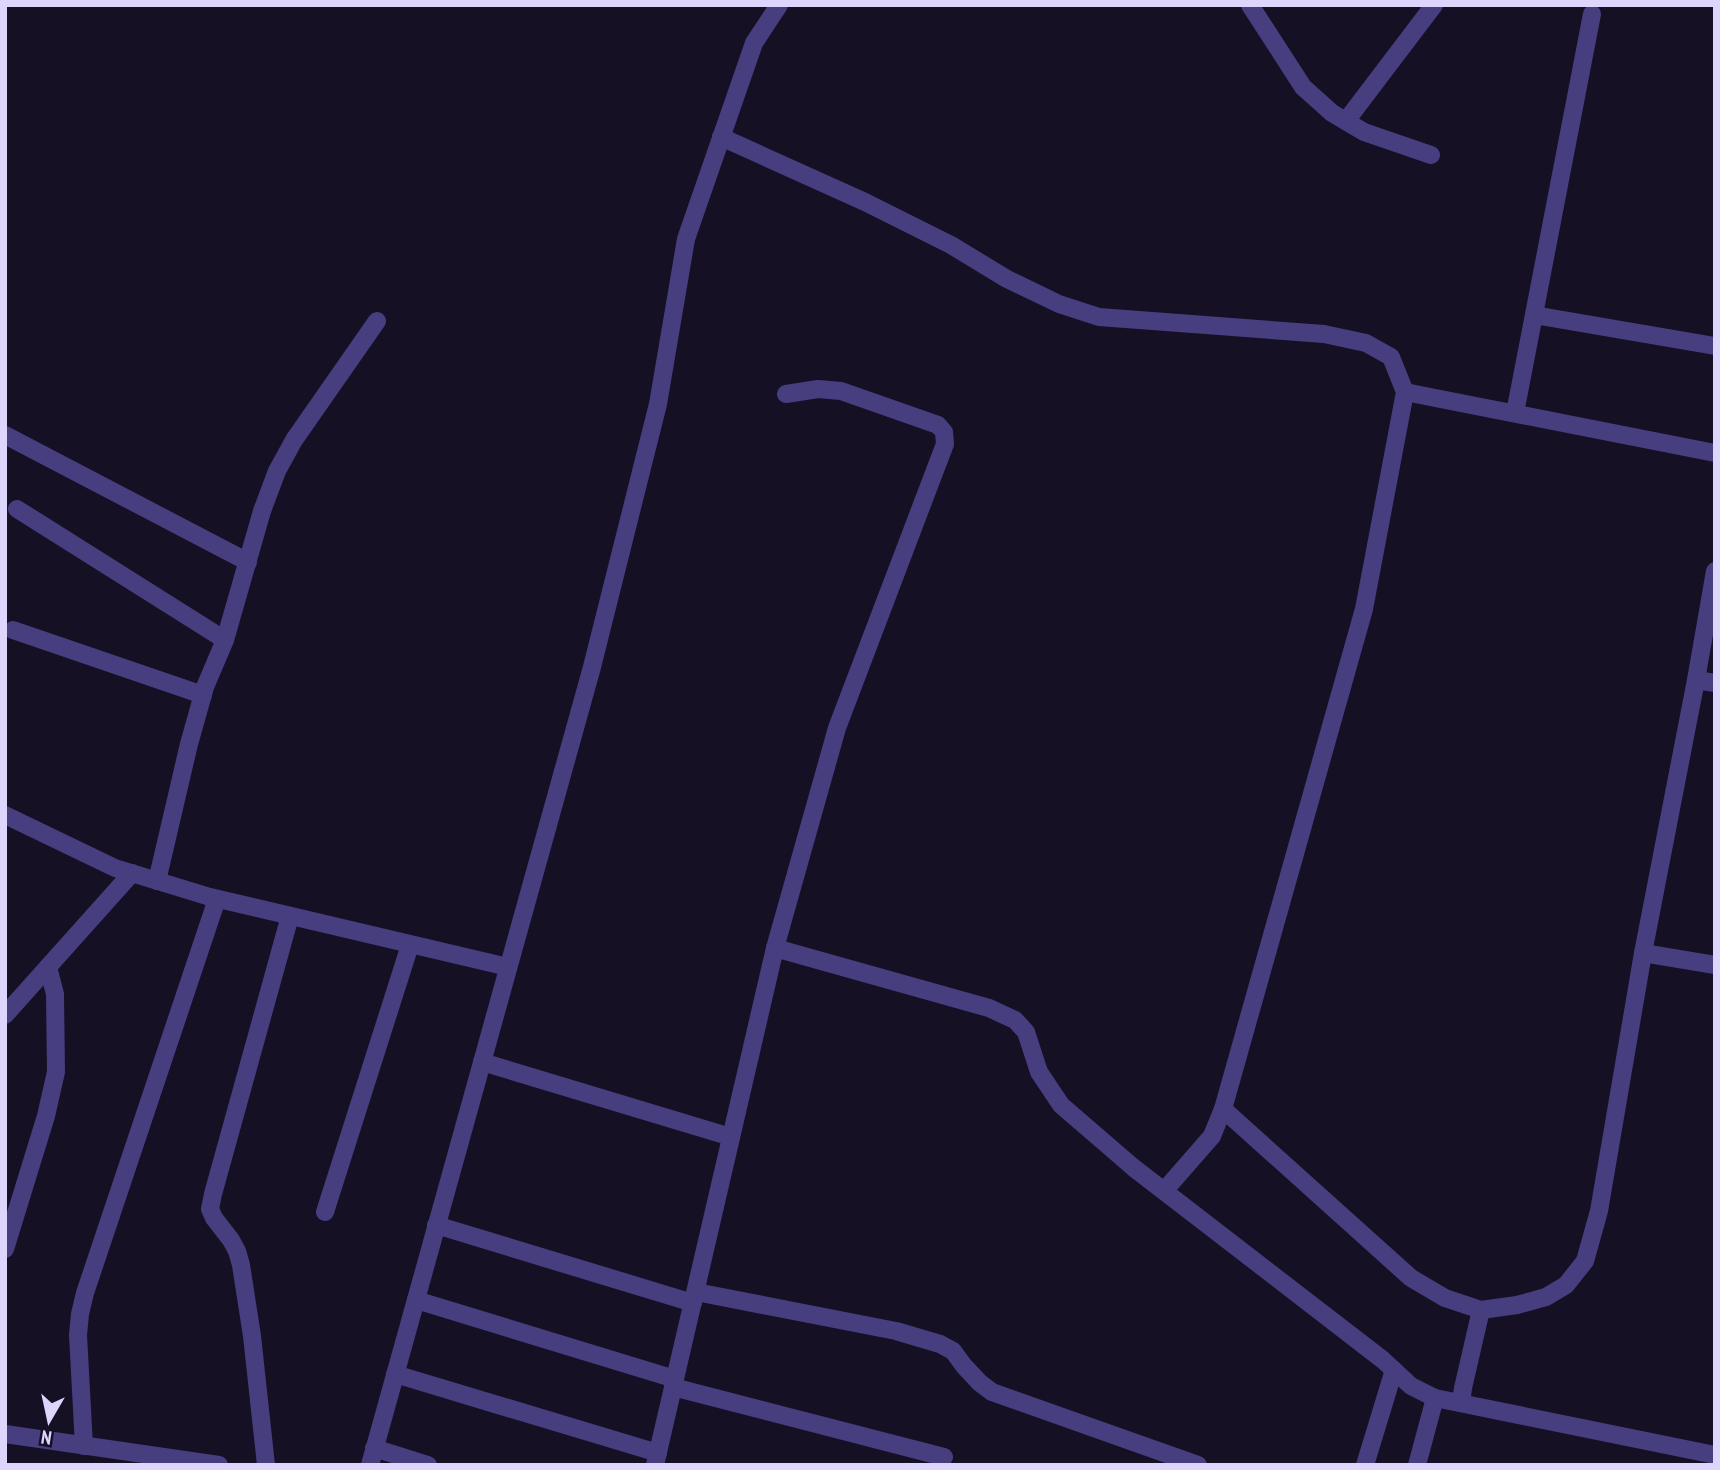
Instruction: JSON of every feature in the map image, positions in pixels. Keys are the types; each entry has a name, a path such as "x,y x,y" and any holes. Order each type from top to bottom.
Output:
{"street":[{"path":"428,1465 372,1457 592,667 658,404 686,239 754,43 779,5"},
{"path":"1250,5 1303,87 1332,113 1364,132 1432,155"},
{"path":"1346,121 1434,5"},
{"path":"1515,413 1592,14"},
{"path":"721,137 864,202 951,245 1007,279 1059,304 1099,317 1324,334 1366,343 1391,357 1405,392 1364,609 1223,1109 1212,1136 1169,1185"},
{"path":"1534,315 1715,346"},
{"path":"157,881 205,687 225,640 273,481 293,440 377,321"},
{"path":"395,1374 656,1459 775,948 837,728 945,444 944,432 938,425 841,391 818,389 786,394"},
{"path":"1405,392 1715,453"},
{"path":"5,435 248,562"},
{"path":"17,509 225,640"},
{"path":"1223,1109 1411,1278 1445,1298 1481,1310 1517,1305 1546,1297 1566,1285 1585,1261 1599,1211 1643,953 1715,571"},
{"path":"13,630 203,695"},
{"path":"1696,680 1715,683"},
{"path":"5,815 116,869 217,899 508,967"},
{"path":"5,1015 132,873"},
{"path":"84,1446 78,1335 85,1293 217,899"},
{"path":"266,1465 252,1336 241,1265 237,1251 214,1218 211,1209 290,916"},
{"path":"325,1212 410,945"},
{"path":"775,948 989,1008 1015,1020 1026,1032 1040,1072 1061,1105 1169,1185 1411,1386 1436,1398 1462,1396 1715,1455"},
{"path":"1643,953 1715,965"},
{"path":"5,1249 46,1116 56,1072 55,994 48,967"},
{"path":"482,1062 731,1138"},
{"path":"436,1225 694,1298 896,1331 940,1344 953,1351 992,1392 1198,1465"},
{"path":"416,1300 674,1383 944,1457"},
{"path":"1462,1396 1481,1310"},
{"path":"1365,1465 1394,1370"},
{"path":"1417,1465 1436,1398"},
{"path":"5,1434 219,1465"}]}
